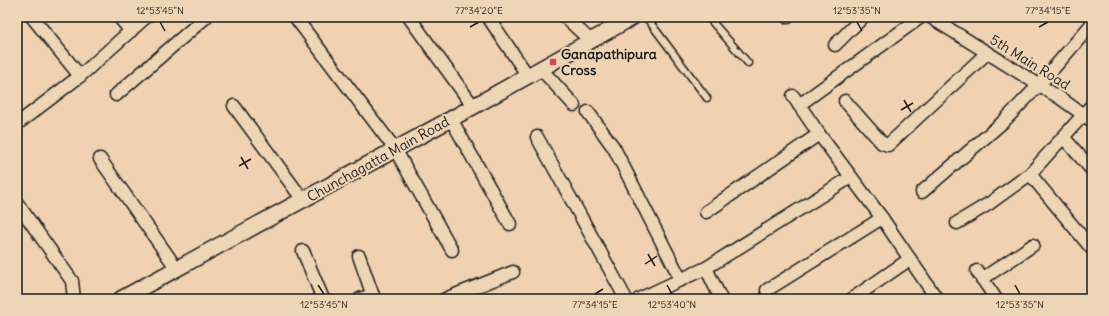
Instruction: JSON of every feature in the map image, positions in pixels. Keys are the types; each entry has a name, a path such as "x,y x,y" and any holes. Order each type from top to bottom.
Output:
{"street":[{"path":"32,17 80,76"},
{"path":"118,17 131,31"},
{"path":"17,124 80,76 146,17"},
{"path":"116,95 206,17"},
{"path":"296,17 395,149 452,250"},
{"path":"409,17 474,106"},
{"path":"488,17 535,72 574,105"},
{"path":"565,17 591,41"},
{"name":"Chunchagatta Main Road","path":"121,299 451,119 633,17"},
{"path":"835,45 863,17"},
{"path":"921,17 796,100 819,134 882,218 937,299"},
{"name":"5th Main Road","path":"930,17 1039,85 1088,118"},
{"path":"922,192 1003,122 1039,85 1091,25"},
{"path":"845,101 882,143 888,145 987,53"},
{"path":"957,223 990,203 1030,174 1064,138 1088,118 1092,105"},
{"path":"234,106 303,200"},
{"path":"588,112 614,148 681,280"},
{"path":"451,119 510,224"},
{"path":"706,212 819,134"},
{"path":"537,137 626,299"},
{"path":"1064,138 1092,170"},
{"path":"100,159 177,269"},
{"path":"1030,174 1092,249"},
{"path":"640,299 706,268 852,177"},
{"path":"17,203 72,281 74,299"},
{"path":"767,290 882,218"},
{"path":"996,299 979,275 1033,245"},
{"path":"304,251 323,299"},
{"path":"360,256 373,297 360,299"},
{"path":"852,299 910,259"},
{"path":"706,268 721,299"},
{"path":"445,299 513,272"}],"lane":[{"path":"646,17 707,98"},
{"path":"708,17 748,63"}],"place":[{"name":"Ganapathipura Cross","path":"553,62"}]}
